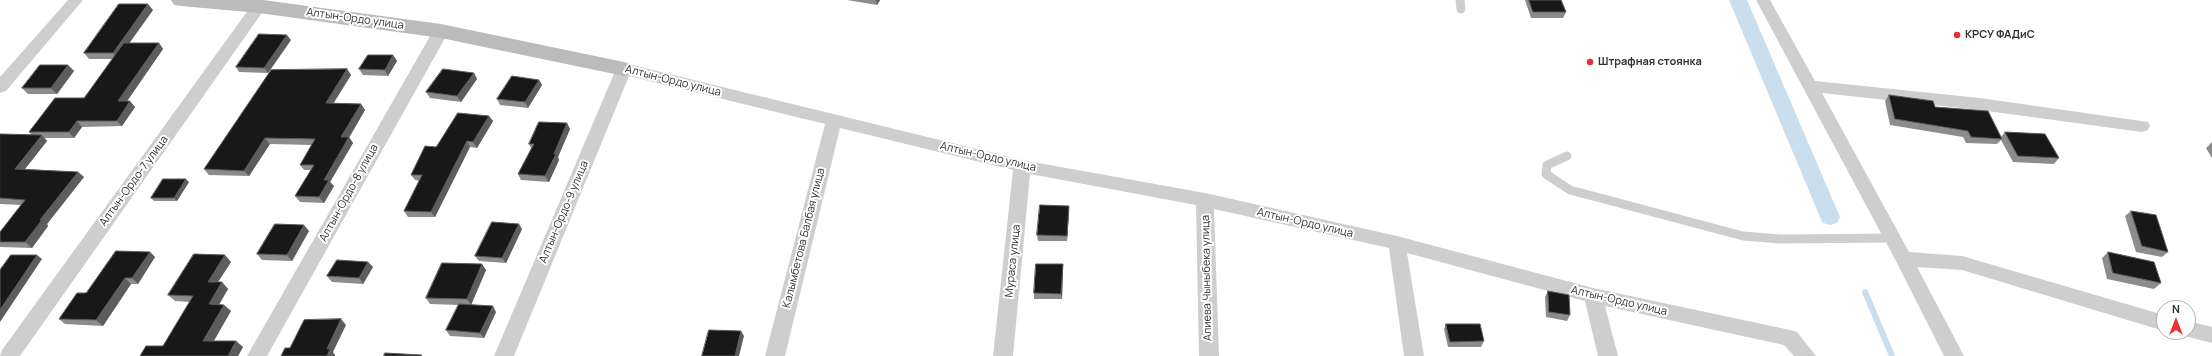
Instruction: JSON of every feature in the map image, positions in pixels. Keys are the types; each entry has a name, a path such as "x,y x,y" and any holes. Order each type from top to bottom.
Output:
{"street":[{"path":"0,86 76,0"},
{"name":"Алтын-Ордо улица","path":"181,0 259,6 441,31 624,69 1022,166 1206,200 1397,243 1593,296 1790,338 1806,356"},
{"path":"1763,0 1893,238 1954,356"},
{"name":"Алтын-Ордо-7 улица","path":"9,356 259,6"},
{"name":"Алтын-Ордо-8 улица","path":"257,356 441,31"},
{"name":"Алтын-Ордо-9 улица","path":"504,356 624,69"},
{"path":"1809,86 1980,104 2142,126"},
{"name":"Калымбетова Балбая улица","path":"775,356 834,120"},
{"name":"Мураса улица","path":"1003,356 1022,166"},
{"name":"Алиева Чыныбека улица","path":"1206,200 1209,356"},
{"path":"1397,243 1414,356"},
{"path":"1904,259 1962,263 2156,321"},
{"path":"1593,296 1608,356"},
{"path":"2196,331 2212,335"}],"lane":[{"path":"1460,0 1461,9"},
{"path":"1566,156 1548,165 1546,174 1570,190 1743,236 1780,239 1893,238"}],"building":[{"path":"1529,0 1561,0 1566,12 1533,12"},
{"path":"119,4 148,4 113,53 84,53"},
{"path":"259,34 287,35 264,68 236,67"},
{"path":"124,43 159,43 118,101 130,101 117,121 77,121 69,132 29,132 55,98 84,98"},
{"path":"368,55 393,55 385,70 359,69"},
{"path":"40,65 68,65 51,88 22,88"},
{"path":"347,69 326,103 361,104 341,137 349,137 324,180 329,180 319,197 295,196 314,165 300,165 315,139 265,138 244,171 204,169 271,70"},
{"path":"443,69 474,73 457,96 426,92"},
{"path":"512,76 539,80 525,102 497,99"},
{"path":"1889,95 1933,101 1935,107 1988,111 2002,139 1971,137 1968,131 1895,119"},
{"path":"458,113 489,116 473,142 467,141 431,212 404,211 422,175 411,175 425,146 436,147"},
{"path":"539,122 567,123 554,154 556,154 545,176 518,174 534,144 529,144"},
{"path":"2005,132 2045,134 2059,158 2018,156"},
{"path":"0,134 42,135 15,169 78,172 40,220 42,220 25,242 0,242 0,232 25,200 0,198"},
{"path":"163,179 186,179 174,198 151,198"},
{"path":"1040,205 1069,206 1067,236 1037,235"},
{"path":"2131,211 2156,215 2168,252 2142,246"},
{"path":"492,222 519,224 502,258 475,256"},
{"path":"275,224 304,225 287,255 257,254"},
{"path":"116,251 150,252 132,278 125,278 96,320 59,319 77,293 86,293"},
{"path":"2108,252 2154,262 2161,283 2113,273"},
{"path":"194,254 225,255 208,282 222,282 209,304 224,305 203,341 236,341 228,356 140,356 146,346 163,346 193,296 168,295"},
{"path":"11,255 37,255 0,310 0,270"},
{"path":"337,260 368,262 359,278 327,276"},
{"path":"442,263 482,264 467,299 426,298"},
{"path":"1036,264 1063,264 1061,294 1034,293"},
{"path":"1548,291 1569,295 1570,315 1549,312"},
{"path":"459,304 493,306 480,333 446,330"},
{"path":"341,319 327,349 330,349 327,356 281,356 285,348 290,348 304,320"},
{"path":"1446,324 1480,324 1484,341 1450,342"},
{"path":"709,330 741,331 735,356 702,356"},
{"path":"385,353 422,355 384,356"}],"waterway":[{"path":"1738,0 1830,217"},
{"path":"1865,292 1892,356"}],"place":[{"name":"КРСУ ФАДиС","path":"1957,35"},
{"name":"Штрафная стоянка","path":"1590,62"}]}
